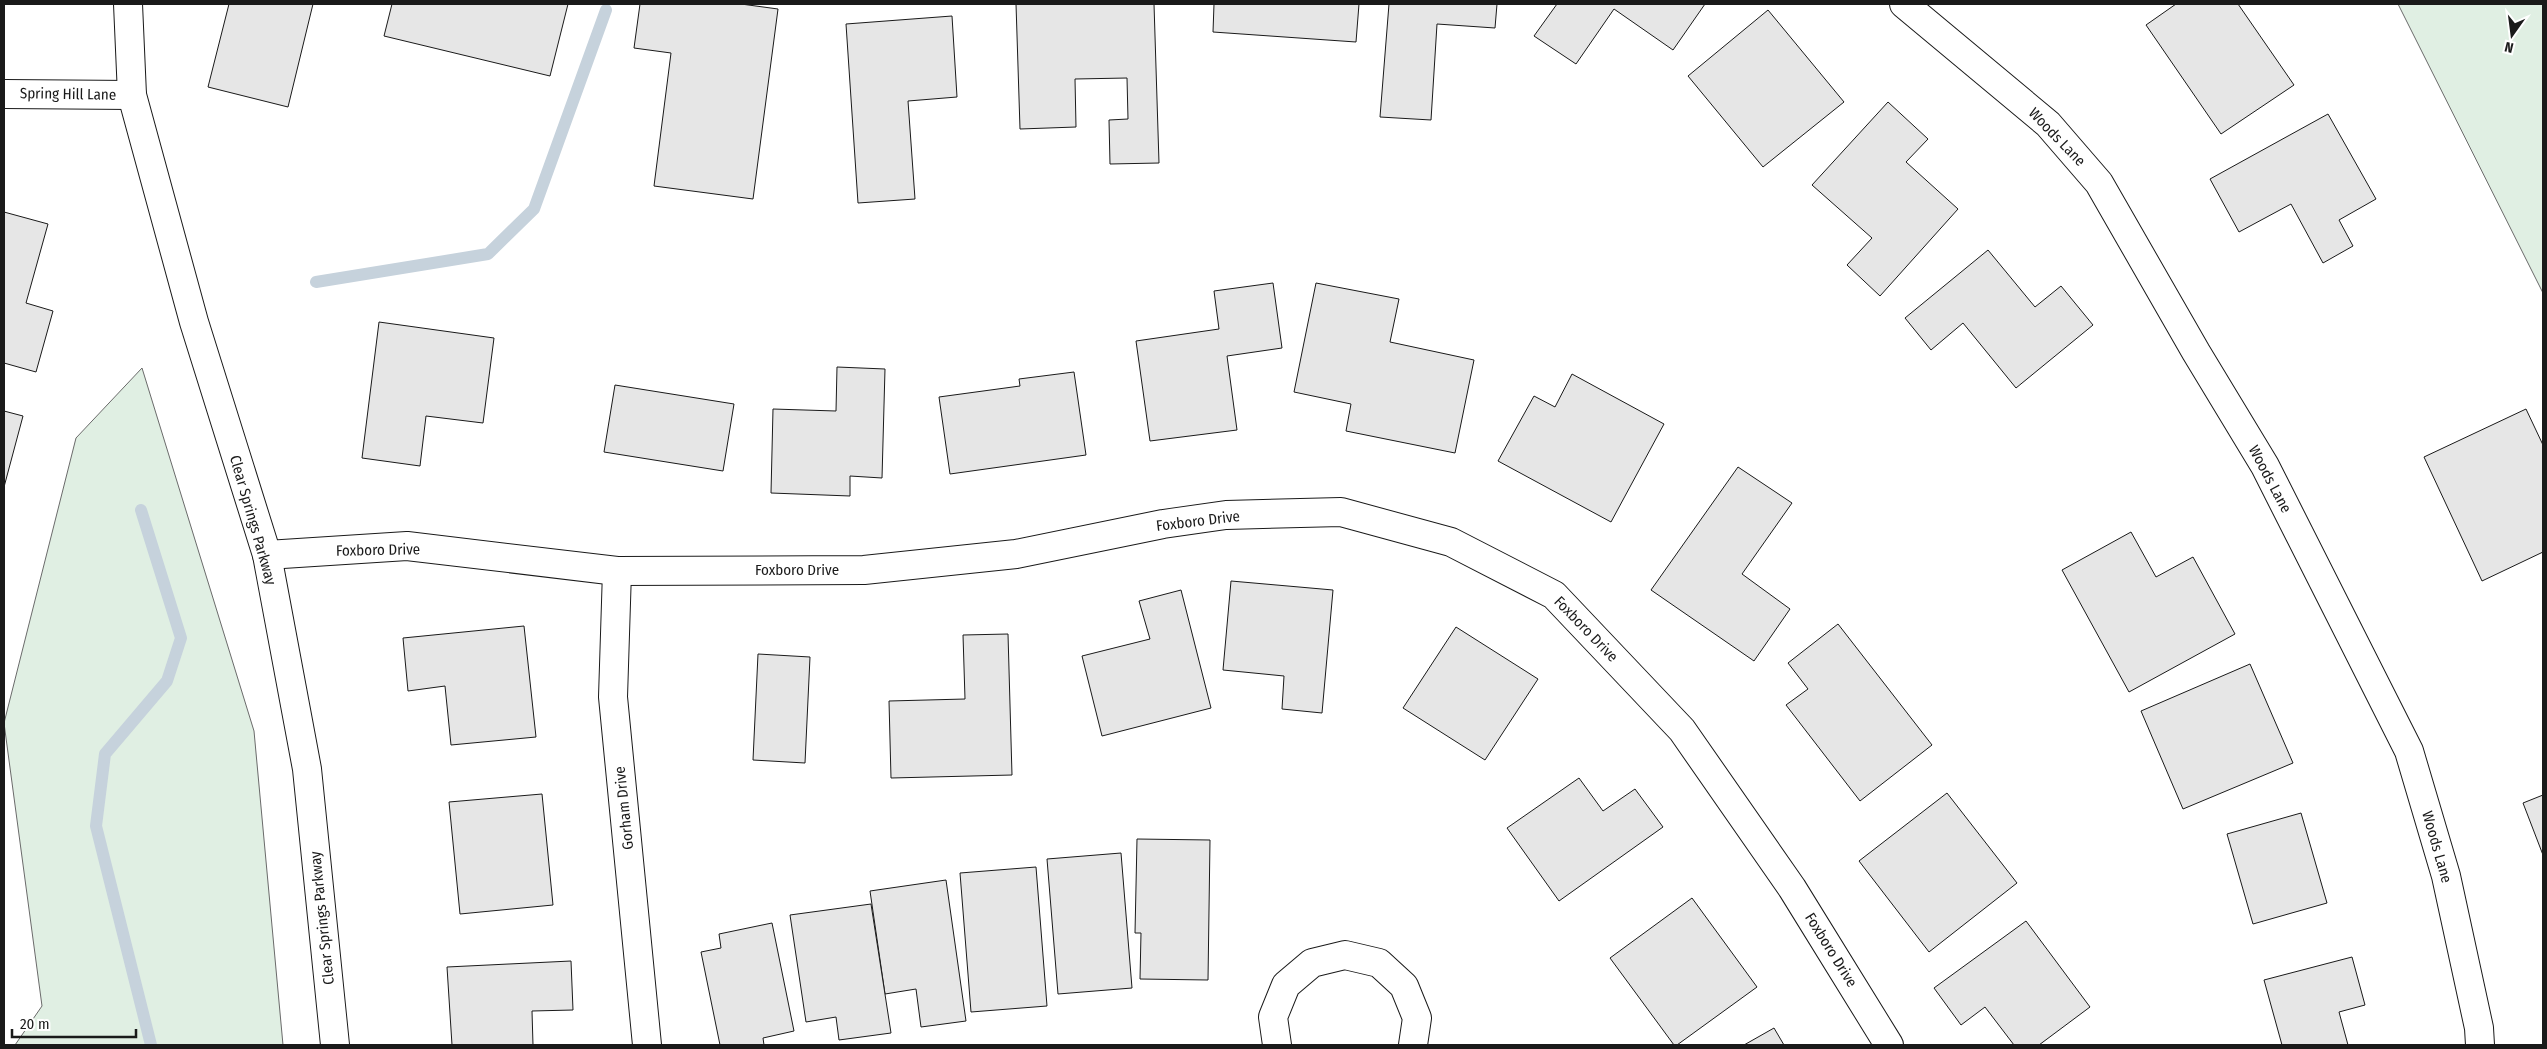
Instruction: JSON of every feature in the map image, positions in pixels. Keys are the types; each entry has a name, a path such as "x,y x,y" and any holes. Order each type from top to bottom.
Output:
{"street":[{"name":"Clear Springs Parkway","path":"128,4 132,95 194,322 267,555 307,769 335,1045"},
{"name":"Woods Lane","path":"1904,4 2048,124 2099,183 2264,466 2409,751 2446,876 2480,1045"},
{"name":"Spring Hill Lane","path":"4,94 132,95"},
{"name":"Foxboro Drive","path":"267,555 407,546 616,571 864,570 1016,554 1163,524 1226,515 1341,512 1451,542 1554,594 1682,730 1792,888 1889,1045"},
{"name":"Gorham Drive","path":"616,571 613,697 647,1045"},
{"path":"1277,1045 1273,1017 1286,985 1312,963 1345,955 1379,963 1404,986 1416,1018 1413,1045"}],"green space":[{"path":"2398,4 2543,4 2543,293"},
{"path":"142,368 254,731 283,1045 15,1045 42,1006 4,723 76,438"}],"building":[{"path":"229,4 313,4 288,107 208,87"},
{"path":"392,4 568,4 550,76 384,36"},
{"path":"640,4 741,4 778,9 753,199 654,186 671,53 634,48"},
{"path":"1016,4 1154,4 1159,163 1110,164 1109,120 1128,119 1127,78 1075,79 1076,127 1020,129"},
{"path":"1214,4 1359,4 1356,42 1213,32"},
{"path":"1389,4 1497,4 1495,28 1437,24 1431,120 1380,117"},
{"path":"1557,4 1705,4 1673,50 1614,9 1576,64 1534,36"},
{"path":"2176,4 2238,4 2294,85 2221,134 2146,25"},
{"path":"1768,10 1844,102 1763,167 1688,76"},
{"path":"952,16 957,97 908,101 915,199 858,203 846,24"},
{"path":"1888,102 1928,139 1906,162 1958,209 1880,296 1847,265 1872,238 1812,185"},
{"path":"2328,114 2376,199 2339,220 2353,246 2323,263 2291,204 2239,232 2210,179"},
{"path":"4,212 48,224 26,303 53,311 36,372 4,363"},
{"path":"1988,250 2035,307 2061,286 2093,325 2016,388 1963,323 1931,350 1905,318"},
{"path":"1273,283 1282,348 1227,356 1237,430 1150,441 1136,341 1219,329 1214,291"},
{"path":"1316,283 1399,299 1390,342 1474,360 1455,453 1346,431 1351,404 1294,392"},
{"path":"379,322 494,338 483,423 426,416 420,466 362,458"},
{"path":"837,367 885,369 882,478 850,476 850,496 771,493 773,409 836,411"},
{"path":"1074,372 1086,455 950,474 939,397 1020,386 1019,379"},
{"path":"1572,374 1664,424 1611,522 1498,461 1534,396 1555,407"},
{"path":"615,385 734,404 723,471 604,452"},
{"path":"2526,409 2543,445 2543,552 2482,581 2424,457"},
{"path":"4,411 23,416 4,487"},
{"path":"1738,467 1792,503 1742,574 1790,609 1754,661 1651,590"},
{"path":"2131,532 2156,577 2193,557 2235,634 2129,692 2062,570"},
{"path":"1231,581 1333,590 1322,713 1282,709 1284,676 1223,670"},
{"path":"1181,590 1211,708 1102,736 1082,656 1150,639 1139,601"},
{"path":"1838,624 1932,745 1860,801 1786,705 1808,689 1788,663"},
{"path":"524,626 536,737 451,745 445,686 408,691 403,638"},
{"path":"1456,627 1538,679 1485,760 1403,708"},
{"path":"1008,634 1012,775 891,778 889,701 965,699 963,635"},
{"path":"758,654 810,657 805,763 753,760"},
{"path":"2250,664 2293,763 2183,809 2141,711"},
{"path":"1579,778 1603,811 1635,789 1663,827 1559,901 1507,828"},
{"path":"1947,793 2017,883 1929,952 1859,861"},
{"path":"542,794 553,905 460,914 449,802"},
{"path":"2543,795 2543,855 2523,803"},
{"path":"2301,813 2327,903 2253,924 2227,834"},
{"path":"1137,839 1210,840 1208,980 1140,979 1141,933 1135,933"},
{"path":"1121,853 1132,988 1058,994 1047,859"},
{"path":"1036,867 1047,1006 971,1012 960,873"},
{"path":"946,880 966,1021 921,1027 916,989 885,994 870,891"},
{"path":"1692,898 1757,987 1677,1045 1674,1045 1610,958"},
{"path":"871,904 891,1033 839,1040 836,1017 806,1022 790,915"},
{"path":"2026,921 2090,1007 2039,1045 2014,1045 1985,1007 1961,1025 1934,988"},
{"path":"772,923 794,1031 763,1038 764,1045 720,1045 701,952 721,948 719,934"},
{"path":"2352,957 2365,1005 2339,1012 2348,1045 2282,1045 2264,980"},
{"path":"571,961 573,1010 532,1011 533,1045 452,1045 447,967"},
{"path":"1774,1028 1784,1045 1744,1045"}],"waterway":[{"path":"316,282 488,254 534,209 606,10"},
{"path":"141,510 181,638 167,681 105,754 96,826 151,1045"}]}
